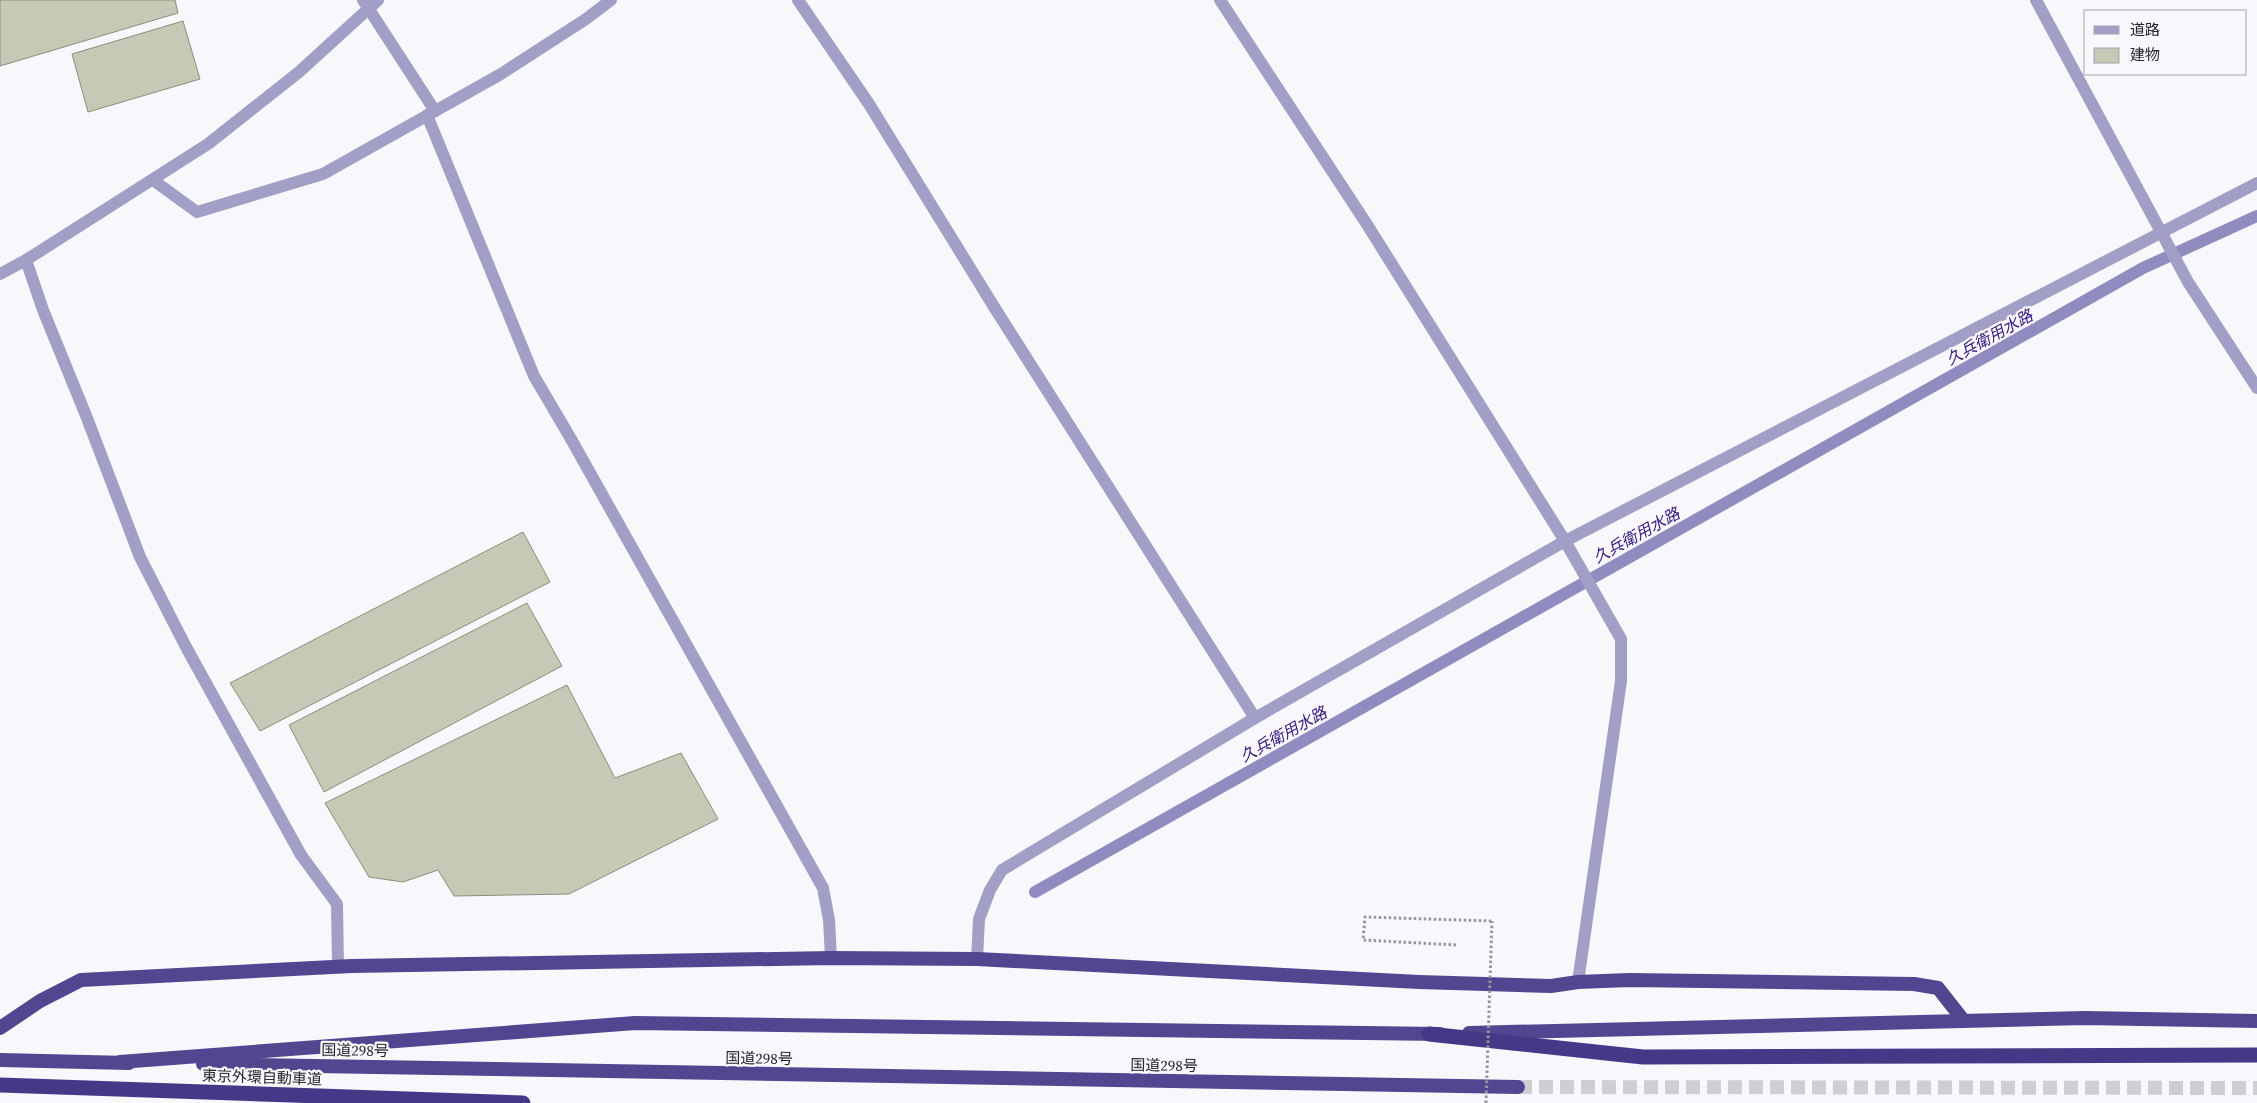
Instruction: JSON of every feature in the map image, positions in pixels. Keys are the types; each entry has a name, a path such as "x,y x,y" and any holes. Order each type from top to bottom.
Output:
{"highway":[{"path":"0,1028 40,1001 81,980 338,967 831,958 977,959 1419,982 1551,986 1578,982 1629,980 1914,984 1938,988 1964,1021"},
{"path":"120,1062 635,1023 1429,1034 2085,1018 2257,1021"},
{"path":"1429,1034 1643,1056 2257,1055"},
{"name":"国道298号","path":"0,1060 1518,1087"},
{"name":"東京外環自動車道","path":"0,1085 523,1103"}],"street":[{"path":"0,274 26,260 208,144 299,72 365,5 378,0"},
{"path":"153,180 197,212 323,174 501,74 586,19 611,0"},
{"path":"798,0 869,104 991,301 1255,718"},
{"path":"1220,0 1368,226 1565,540 1620,639 1620,681 1578,982"},
{"path":"2036,0 2188,282 2257,388"},
{"path":"365,5 431,113 534,376 823,888 829,920 831,958"},
{"path":"977,959 979,919 990,890 1002,870 1255,718 1565,540 2257,183"},
{"path":"26,260 43,310 87,418 140,558 186,647 301,855 337,904 338,967"}],"path":[{"path":"1456,945 1363,940 1365,917 1492,921 1486,1103"}],"building":[{"path":"0,0 175,0 178,13 0,66"},
{"path":"183,21 200,79 88,112 72,54"},
{"path":"523,532 550,582 260,731 230,683"},
{"path":"527,603 562,666 324,792 289,725"},
{"path":"567,685 615,778 681,753 718,819 569,894 454,896 438,870 403,882 369,877 325,803"}],"waterway":[{"name":"久兵衛用水路","path":"1035,892 2143,268 2257,216"}],"tunnel":[{"path":"1518,1087 2257,1088"}]}
